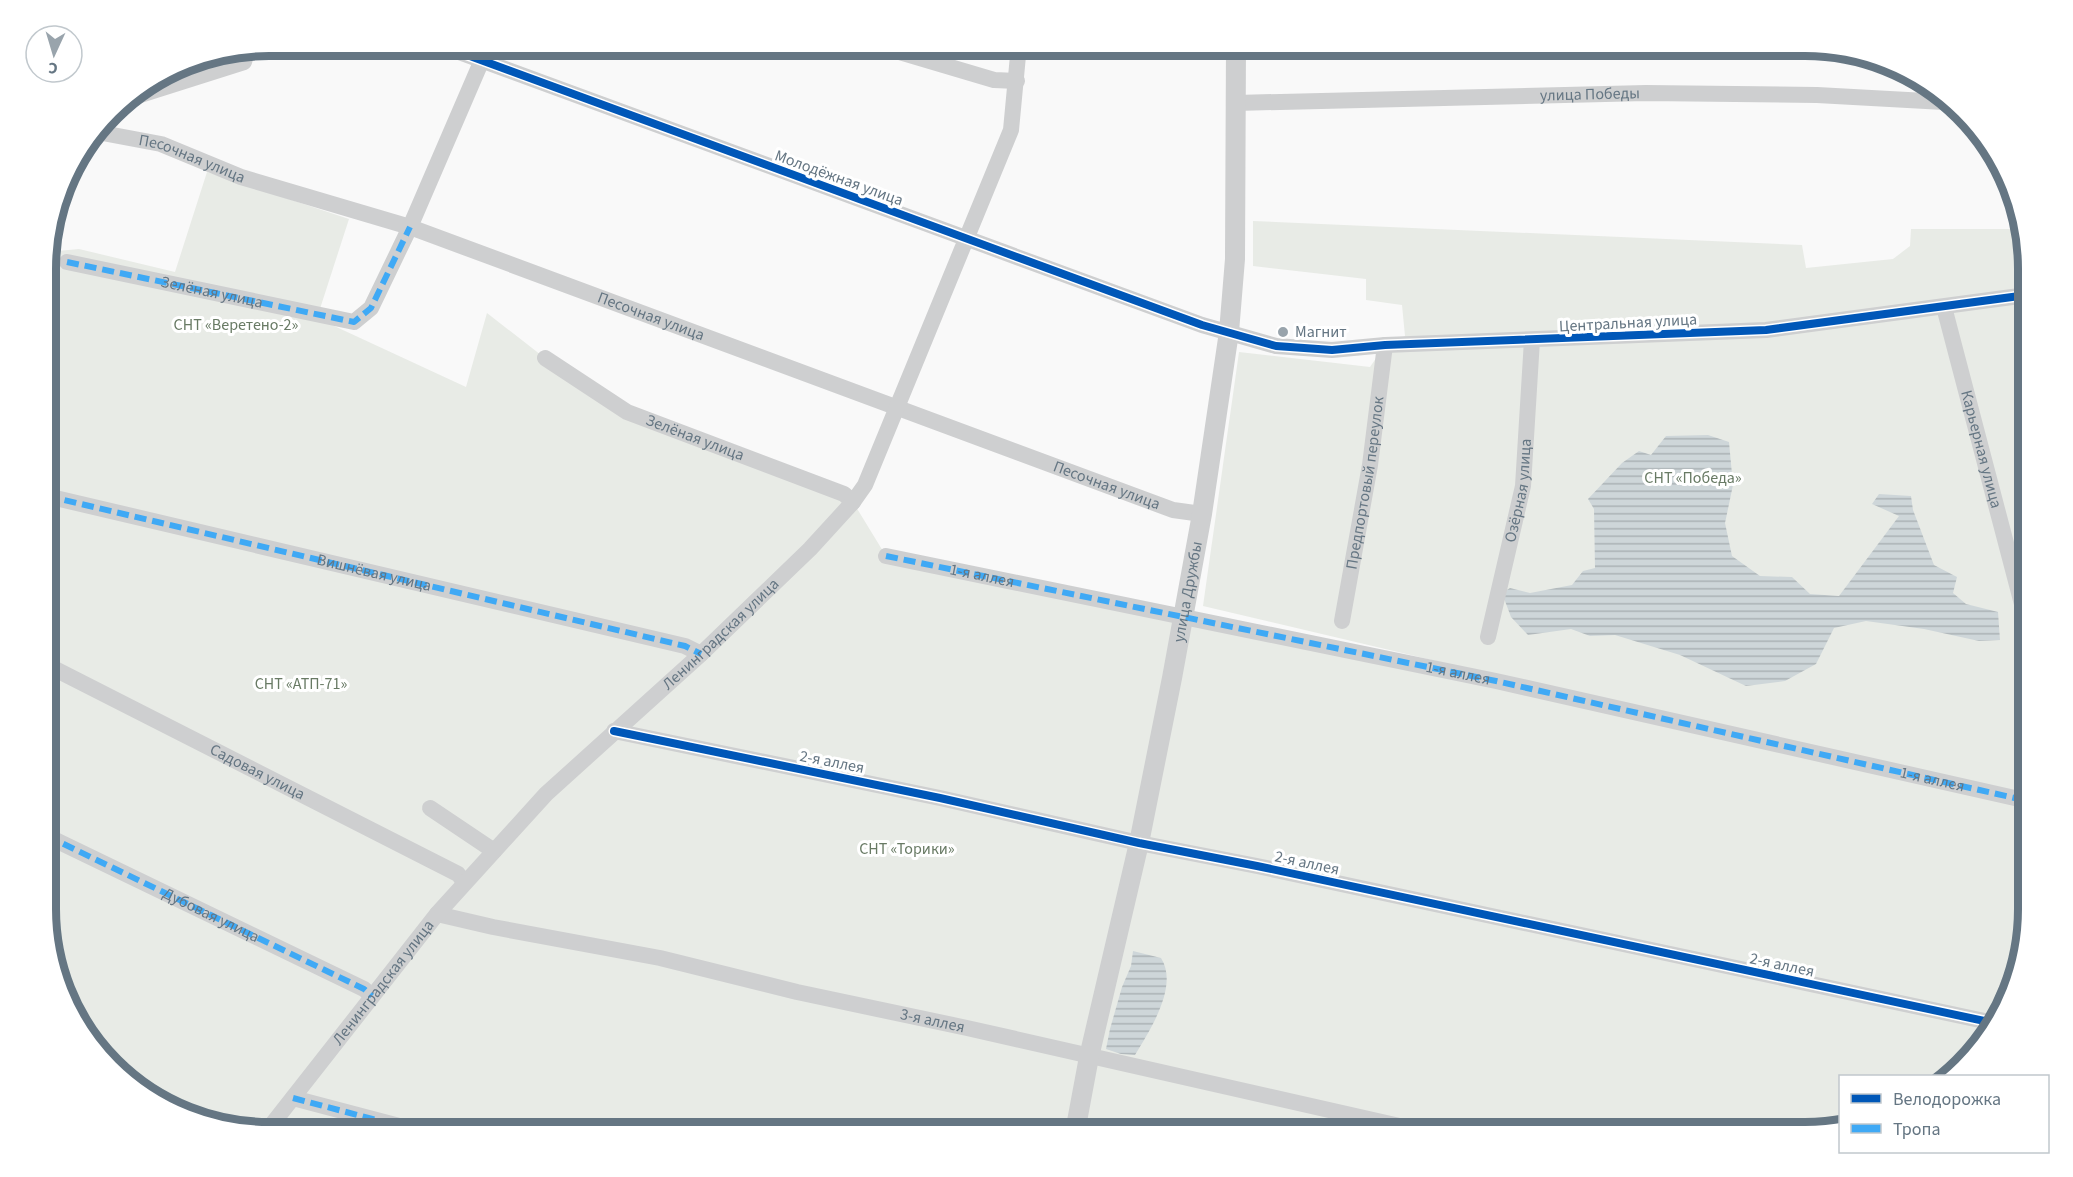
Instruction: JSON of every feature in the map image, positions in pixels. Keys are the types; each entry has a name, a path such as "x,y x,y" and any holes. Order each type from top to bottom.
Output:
{"street":[{"name":"Молодёжная улица","path":"471,56 1202,325 1229,332"},
{"path":"913,56 994,80 1017,81"},
{"name":"Ленинградская улица","path":"274,1122 464,882 546,794 701,654 810,549 853,502 865,485 1011,130 1018,56"},
{"name":"улица Дружбы","path":"1077,1122 1089,1057 1139,843 1184,618 1202,514 1229,332 1235,259 1236,56"},
{"path":"149,92 243,62 245,57"},
{"path":"410,227 482,60"},
{"name":"улица Победы","path":"1236,103 1646,93 1816,95 1936,102"},
{"name":"Песочная улица","path":"104,133 161,144 241,177 410,227 1173,510 1202,514"},
{"name":"Зелёная улица","path":"67,262 354,322 371,308 410,227"},
{"name":"Центральная улица","path":"1229,332 1276,346 1332,350 1385,345 1766,330 2017,297"},
{"name":"Карьерная улица","path":"1944,307 2018,587"},
{"name":"Озёрная улица","path":"1488,637 1523,486 1532,340"},
{"name":"Предпортовый переулок","path":"1342,621 1370,465 1385,345"},
{"name":"Зелёная улица","path":"545,358 627,412 844,494 853,502"},
{"name":"Вишнёвая улица","path":"56,498 686,646 701,654"},
{"name":"1-я аллея","path":"886,556 1496,681 2018,799"},
{"name":"Садовая улица","path":"56,670 458,874 464,882"},
{"name":"2-я аллея","path":"614,731 940,798 1139,843 1985,1022"},
{"path":"430,808 494,851"},
{"name":"Дубовая улица","path":"56,840 364,989 372,996"},
{"name":"3-я аллея","path":"437,914 493,927 660,958 797,992 1381,1122"},
{"path":"293,1098 384,1122"}],"green space":[{"path":"207,172 349,219 317,318 466,387 487,313 541,355 627,412 853,502 886,556 1978,789 1203,606 1239,352 1370,367 1385,345 1405,336 1402,305 1366,300 1366,279 1253,266 1253,221 1802,245 1806,268 1893,259 1910,246 1911,229 2013,229 2017,255 2018,908 2016,936 2010,963 1996,1003 1982,1027 1965,1049 1937,1075 1839,1075 1839,1118 1804,1122 269,1122 241,1120 214,1114 174,1100 150,1086 128,1069 91,1027 77,1003 67,977 57,936 56,251 79,249 175,272"}],"shaded area":[{"path":"1708,435 1729,442 1733,485 1725,523 1732,556 1760,576 1792,577 1810,594 1839,596 1899,516 1872,504 1879,494 1911,496 1913,510 1934,565 1957,577 1953,593 1966,604 1998,612 2000,640 1979,641 1924,629 1866,621 1834,628 1816,664 1785,681 1746,686 1680,655 1615,635 1590,636 1571,629 1528,635 1511,617 1502,593 1510,588 1530,593 1572,585 1583,571 1595,568 1594,509 1588,499 1622,463 1639,451 1651,455 1666,436"},
{"path":"1133,951 1161,958 1166,969 1167,981 1165,994 1155,1021 1135,1055 1121,1054 1106,1049 1122,987 1131,966"}],"marked path":[{"path":"67,262 354,322 371,308 410,227"},
{"path":"56,498 685,646 701,654"},
{"path":"886,556 1496,681 2018,799"},
{"path":"56,840 364,989 372,996"},
{"path":"293,1098 384,1122"}],"cycle path":[{"path":"470,56 1202,325 1276,346 1332,350 1385,345 1766,330 2017,296"},
{"path":"614,731 940,798 1139,843 1985,1021"}],"place":[{"name":"Магнит","path":"1283,332"}],"park label":[{"name":"СНТ «Веретено-2»","path":"236,325"},
{"name":"СНТ «Победа»","path":"1693,478"},
{"name":"СНТ «АТП-71»","path":"301,684"},
{"name":"СНТ «Торики»","path":"907,849"}]}
